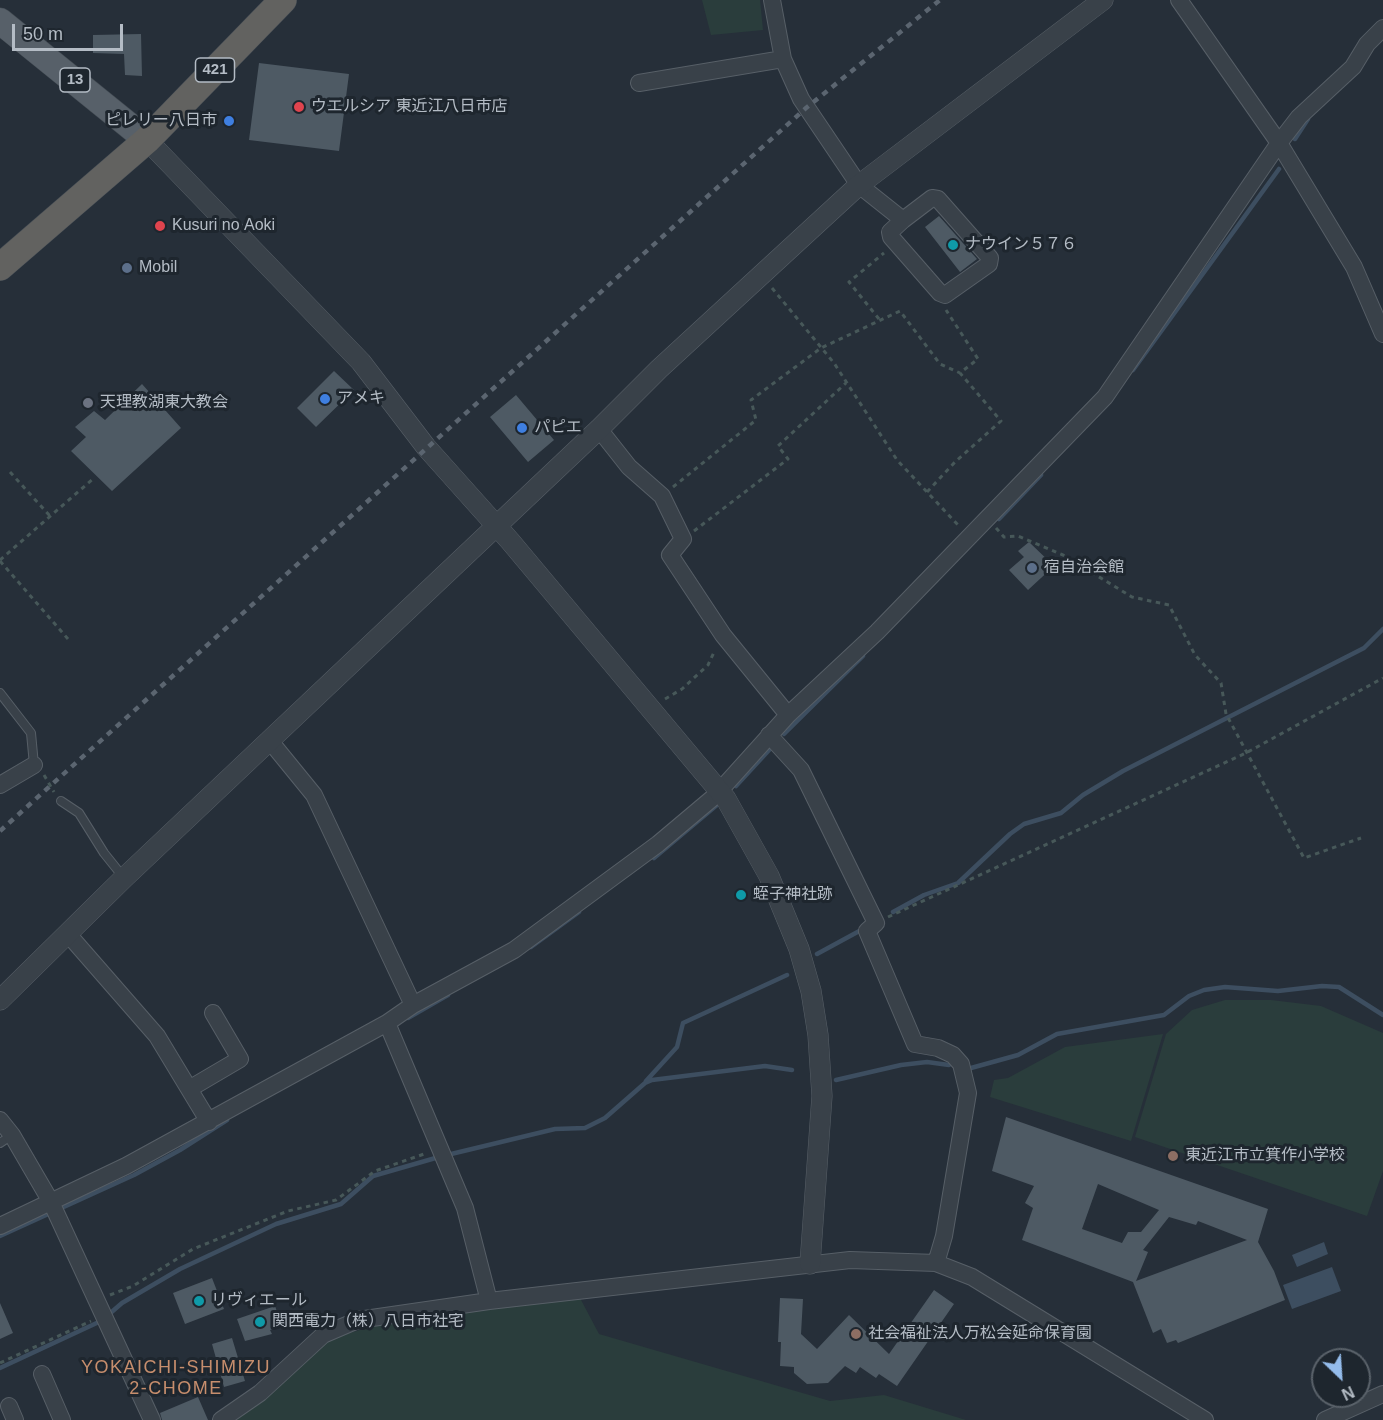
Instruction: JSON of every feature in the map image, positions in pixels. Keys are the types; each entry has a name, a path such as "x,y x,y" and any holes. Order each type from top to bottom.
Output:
{"highway":[{"name":"421","path":"0,267 147,140 283,0"}],"main road":[{"name":"13","path":"0,23 147,140"}],"street":[{"path":"772,0 783,59 806,108 859,185 903,220"},
{"path":"1179,0 1279,142 1354,267 1383,334"},
{"path":"0,1000 124,878 599,429 659,369 763,276 859,185 1091,4"},
{"path":"0,1226 209,1122 514,950 658,844 720,790 788,715 877,632 985,517 1105,397 1279,142 1299,117 1353,66 1367,44 1383,28"},
{"path":"639,83 783,59"},
{"path":"147,140 361,362 426,447 496,525 720,790 769,876 799,949 811,991 818,1035 822,1096 810,1264"},
{"path":"932,198 938,199 990,258 989,264 945,295 896,243 890,232 932,198"},
{"path":"599,429 629,467 662,496 683,539 670,555 723,635 788,715"},
{"path":"769,735 801,770 876,922 867,932 915,1044 938,1047 953,1055 961,1064 968,1093 944,1236 936,1263"},
{"path":"270,741 314,795 413,1005"},
{"path":"0,785 34,765"},
{"path":"68,934 157,1036 209,1122"},
{"path":"189,1089 240,1059 213,1013"},
{"path":"387,1023 465,1208 489,1301"},
{"path":"0,1120 6,1139 51,1202 152,1420"},
{"path":"221,1420 260,1393 323,1335 357,1320 489,1301 850,1260 936,1263 972,1277 1205,1420"},
{"path":"42,1374 62,1420"},
{"path":"1325,1420 1383,1394"}],"lane":[{"path":"0,693 31,733 34,765"},
{"path":"61,801 80,813 104,854 124,878"}],"path":[{"path":"879,319 849,282 896,243"},
{"path":"763,276 821,348 897,460 968,535"},
{"path":"945,295 942,303 978,359 960,373"},
{"path":"662,496 756,420 751,400 821,348 900,311 940,364 960,373 1001,421 955,462 927,492"},
{"path":"683,539 788,459 778,446 846,383"},
{"path":"10,472 50,516"},
{"path":"68,639 0,561 94,478"},
{"path":"985,517 1004,537 1018,536 1063,555 1132,597 1169,605 1195,655 1221,683 1226,714 1304,858 1361,838"},
{"path":"651,708 682,689 708,665 723,635"},
{"path":"876,922 1246,753 1383,678"},
{"path":"34,765 47,777 49,786 61,801"},
{"path":"0,1363 101,1311 133,1286 193,1249 288,1211 336,1200 375,1171 444,1157"}],"green space":[{"path":"702,0 760,0 763,30 711,35"},
{"path":"1225,1000 1271,1000 1321,1006 1383,1033 1383,1171 1367,1216 1135,1137 1166,1034 1192,1010"},
{"path":"1163,1034 1131,1141 990,1097 994,1080 1008,1078 1065,1047"},
{"path":"580,1298 599,1334 830,1401 884,1395 966,1420 237,1420 323,1341 390,1321"}],"water":[{"path":"1324,1242 1328,1254 1297,1267 1292,1255"},
{"path":"1332,1267 1341,1291 1292,1309 1283,1285"}],"building":[{"path":"141,34 142,76 125,75 124,54 93,53 93,35"},
{"name":"ウエルシア 東近江八日市店","path":"259,63 349,74 339,151 249,140"},
{"name":"ナウイン５７６","path":"939,216 977,259 960,272 925,227"},
{"name":"アメキ","path":"334,371 354,390 316,427 297,408"},
{"name":"天理教湖東大教会","path":"142,384 181,428 112,491 71,451 86,437 75,427 94,411 105,420"},
{"name":"パピエ","path":"516,395 554,440 528,462 490,417"},
{"name":"宿自治会館","path":"1029,542 1054,566 1028,590 1009,570 1024,557 1018,551"},
{"path":"1006,1117 1268,1209 1258,1242 1274,1271 1285,1300 1178,1343 1176,1340 1167,1343 1161,1329 1153,1333 1133,1282 1022,1240 1033,1208 1025,1203 1034,1186 992,1171","holes":["1098,1184 1159,1210 1141,1232 1128,1232 1122,1243 1082,1229","1169,1217 1196,1225 1198,1221 1247,1240 1136,1281 1148,1252 1143,1250"]},
{"name":"リヴィエール","path":"212,1278 224,1309 185,1324 173,1293"},
{"path":"934,1290 954,1304 897,1386 879,1374 876,1378 860,1367 856,1373 845,1366 828,1383 807,1384 794,1373 794,1367 780,1366 781,1342 778,1342 780,1298 803,1299 801,1334 817,1349 849,1315 889,1354"},
{"path":"0,1303 13,1333 0,1339"},
{"name":"関西電力（株）八日市社宅","path":"275,1306 282,1326 270,1330 272,1334 245,1341 237,1319"},
{"path":"232,1338 245,1381 224,1387 212,1344"},
{"path":"198,1397 208,1420 162,1420 160,1413"}],"waterway":[{"path":"1295,139 1308,119"},
{"path":"1133,370 1279,169"},
{"path":"999,519 1041,475"},
{"path":"893,912 924,895 958,883 1010,834 1024,824 1061,813 1083,795 1123,771 1364,648 1383,629"},
{"path":"784,734 863,656"},
{"path":"736,786 770,749"},
{"path":"654,858 717,805"},
{"path":"531,947 579,912"},
{"path":"817,954 863,929"},
{"path":"646,1081 677,1047 683,1023 787,975"},
{"path":"971,1068 1018,1055 1057,1034 1164,1015 1189,996 1204,990 1225,987 1278,991 1322,986 1339,987 1383,1015"},
{"path":"408,1018 448,995"},
{"path":"836,1080 901,1065 927,1062 949,1065"},
{"path":"447,1155 555,1129 585,1128 605,1118 645,1083 652,1080 765,1066 792,1070"},
{"path":"0,1236 134,1175 180,1150 227,1120"},
{"path":"107,1316 122,1303 180,1269 276,1224 341,1204 373,1176 439,1157"},
{"path":"0,1368 101,1321"}],"railway":[{"path":"0,831 806,108 940,0"}],"place":[{"name":"ウエルシア 東近江八日市店","path":"299,107"},
{"name":"ピレリー八日市","path":"229,121"},
{"name":"Kusuri no Aoki","path":"160,226"},
{"name":"ナウイン５７６","path":"953,245"},
{"name":"Mobil","path":"127,268"},
{"name":"アメキ","path":"325,399"},
{"name":"天理教湖東大教会","path":"88,403"},
{"name":"パピエ","path":"522,428"},
{"name":"宿自治会館","path":"1032,568"},
{"name":"蛭子神社跡","path":"741,895"},
{"name":"東近江市立箕作小学校","path":"1173,1156"},
{"name":"リヴィエール","path":"199,1301"},
{"name":"関西電力（株）八日市社宅","path":"260,1322"},
{"name":"社会福祉法人万松会延命保育園","path":"856,1334"}],"district":[{"name":"YOKAICHI-SHIMIZU 2-CHOME","path":"176,1378"}]}
